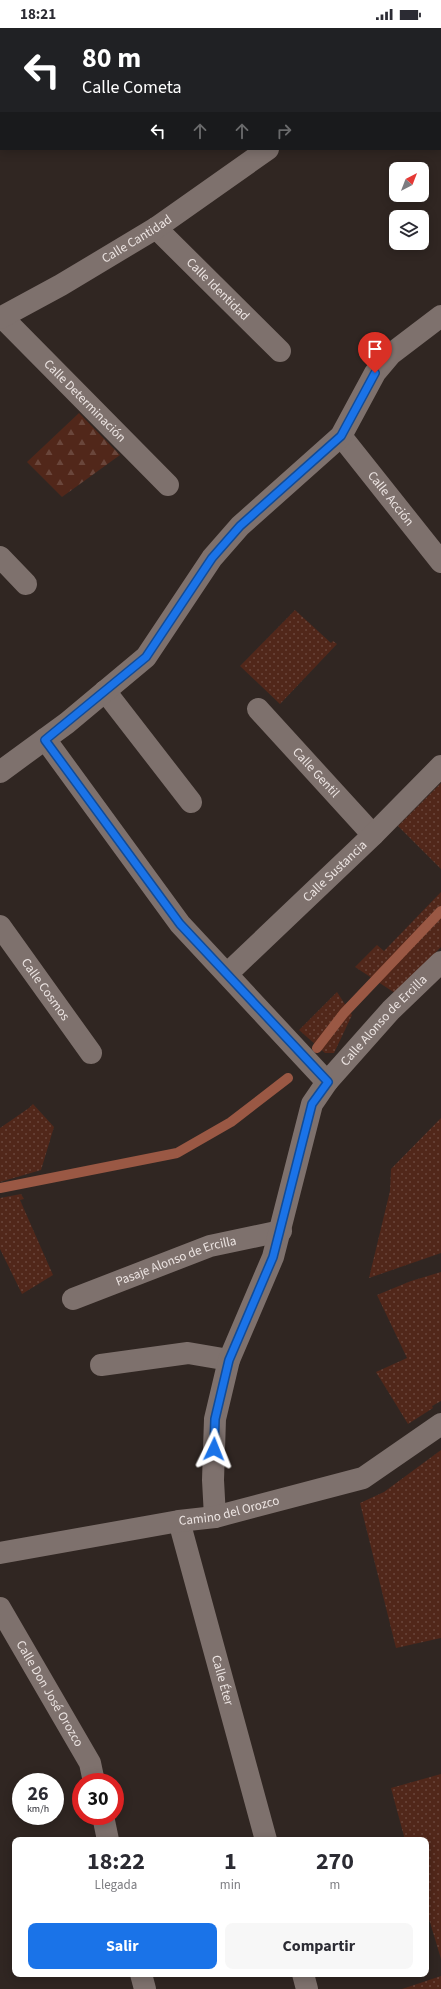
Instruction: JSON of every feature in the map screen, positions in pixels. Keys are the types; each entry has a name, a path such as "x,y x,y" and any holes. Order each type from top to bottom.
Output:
{"street":[{"name":"Calle Cantidad","path":"1,318 61,285 156,228 267,150"},
{"name":"Calle Identidad","path":"156,228 280,351"},
{"path":"0,772 45,740 146,657 212,558 240,526 341,436 375,373 391,354 441,316"},
{"name":"Calle Determinación","path":"1,318 168,486"},
{"name":"Calle Acción","path":"341,436 441,562"},
{"path":"0,557 26,584"},
{"path":"105,691 191,802"},
{"name":"Calle Gentil","path":"258,709 373,835"},
{"path":"45,740 180,924 328,1082"},
{"name":"Calle Sustancia","path":"227,974 373,835 441,766"},
{"name":"Calle Cosmos","path":"0,926 91,1053"},
{"name":"Calle Alonso de Ercilla","path":"215,1517 213,1480 215,1419 229,1360 273,1257 312,1104 328,1082 391,1010 441,962"},
{"name":"Pasaje Alonso de Ercilla","path":"73,1299 210,1246 281,1230"},
{"path":"101,1365 188,1353 229,1360"},
{"name":"Camino del Orozco","path":"0,1553 179,1521 215,1517 363,1478 441,1424"},
{"name":"Calle Éter","path":"179,1521 265,1837"},
{"name":"Calle Don José Orozco","path":"0,1608 90,1763 92,1773"},
{"path":"104,1825 107,1837"},
{"path":"142,1977 145,1989"},
{"path":"304,1977 307,1989"}],"green space":[{"path":"79,413 120,455 62,497 27,462"},
{"path":"295,610 331,643 333,641 337,644 280,704 240,666"},
{"path":"441,783 441,869 398,826"},
{"path":"441,892 441,947 395,993 355,967 377,945 384,951"},
{"path":"337,992 352,1015 334,1053 325,1053 299,1030"},
{"path":"33,1104 54,1127 41,1170 0,1182 0,1128"},
{"path":"441,1118 441,1253 369,1278 390,1191 391,1169"},
{"path":"21,1194 24,1199 20,1200 53,1275 22,1294 0,1249 0,1198"},
{"path":"441,1272 441,1401 408,1424 376,1372 407,1358 377,1295 411,1281"},
{"path":"441,1450 441,1638 396,1648 360,1503 384,1492"},
{"path":"441,1774 441,1959 429,1919 429,1837 404,1837 391,1788"},
{"path":"441,1976 441,1989 402,1989"}],"waterway":[{"path":"317,1048 344,1013 441,911"},
{"path":"0,1188 177,1153 231,1122 288,1078"}],"route":[{"path":"214,1449 215,1419 229,1360 273,1257 312,1104 328,1082 180,924 45,740 146,657 212,558 231,536 240,526 341,436 361,396 375,373"}]}
